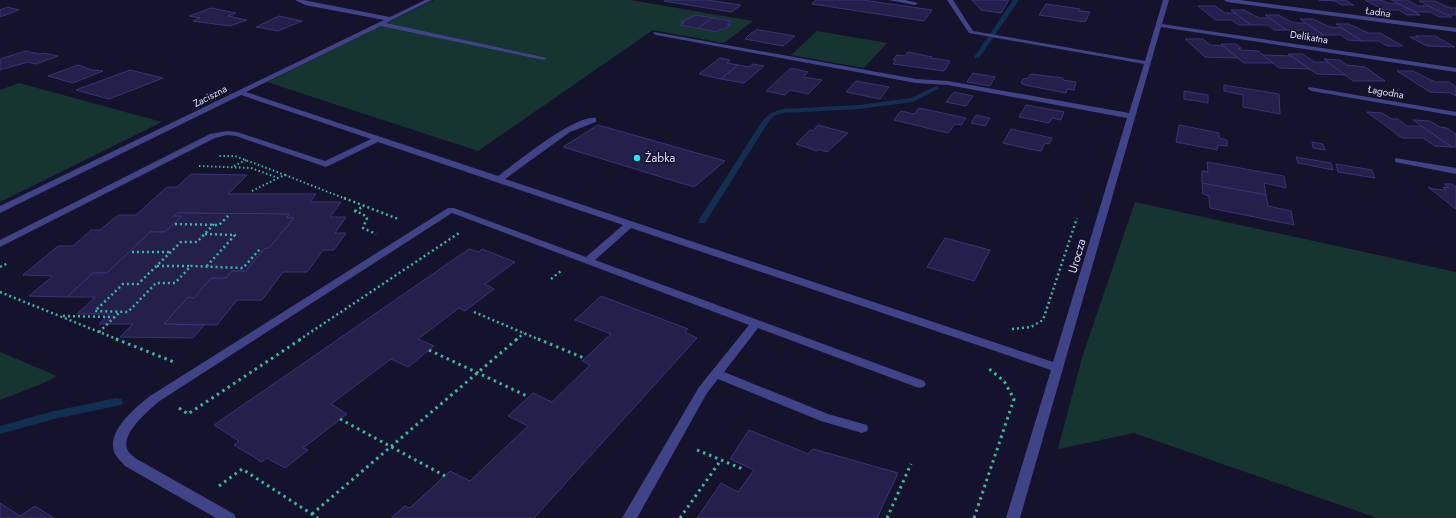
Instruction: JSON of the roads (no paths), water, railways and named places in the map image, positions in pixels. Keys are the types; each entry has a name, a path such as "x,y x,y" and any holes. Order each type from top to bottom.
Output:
{"street":[{"path":"298,0 305,3 391,19"},
{"name":"Zaciszna","path":"0,210 429,0"},
{"path":"892,0 916,3"},
{"path":"950,0 971,32 1147,63"},
{"name":"Urocza","path":"1012,518 1058,368 1166,0"},
{"name":"Ładna","path":"1227,0 1456,30"},
{"path":"380,24 544,58"},
{"name":"Delikatna","path":"1159,25 1456,70"},
{"path":"656,33 916,81 948,83 1131,116"},
{"name":"Łagodna","path":"1312,89 1456,114"},
{"path":"239,92 1058,368"},
{"path":"498,180 567,130 593,120"},
{"path":"0,244 214,136 237,134 326,164 377,139"},
{"path":"1398,160 1456,171"},
{"path":"229,518 130,462 121,452 120,437 133,418 160,395 451,210 920,384"},
{"path":"587,261 630,224"},
{"path":"629,518 703,390 756,323"},
{"path":"716,374 826,418 862,428"}],"waterway":[{"path":"977,57 1016,0"},
{"path":"702,221 766,120 773,114 782,111 859,107 913,100 936,88"},
{"path":"0,430 54,415 117,402"}],"place":[{"name":"Żabka","path":"637,158"}]}
